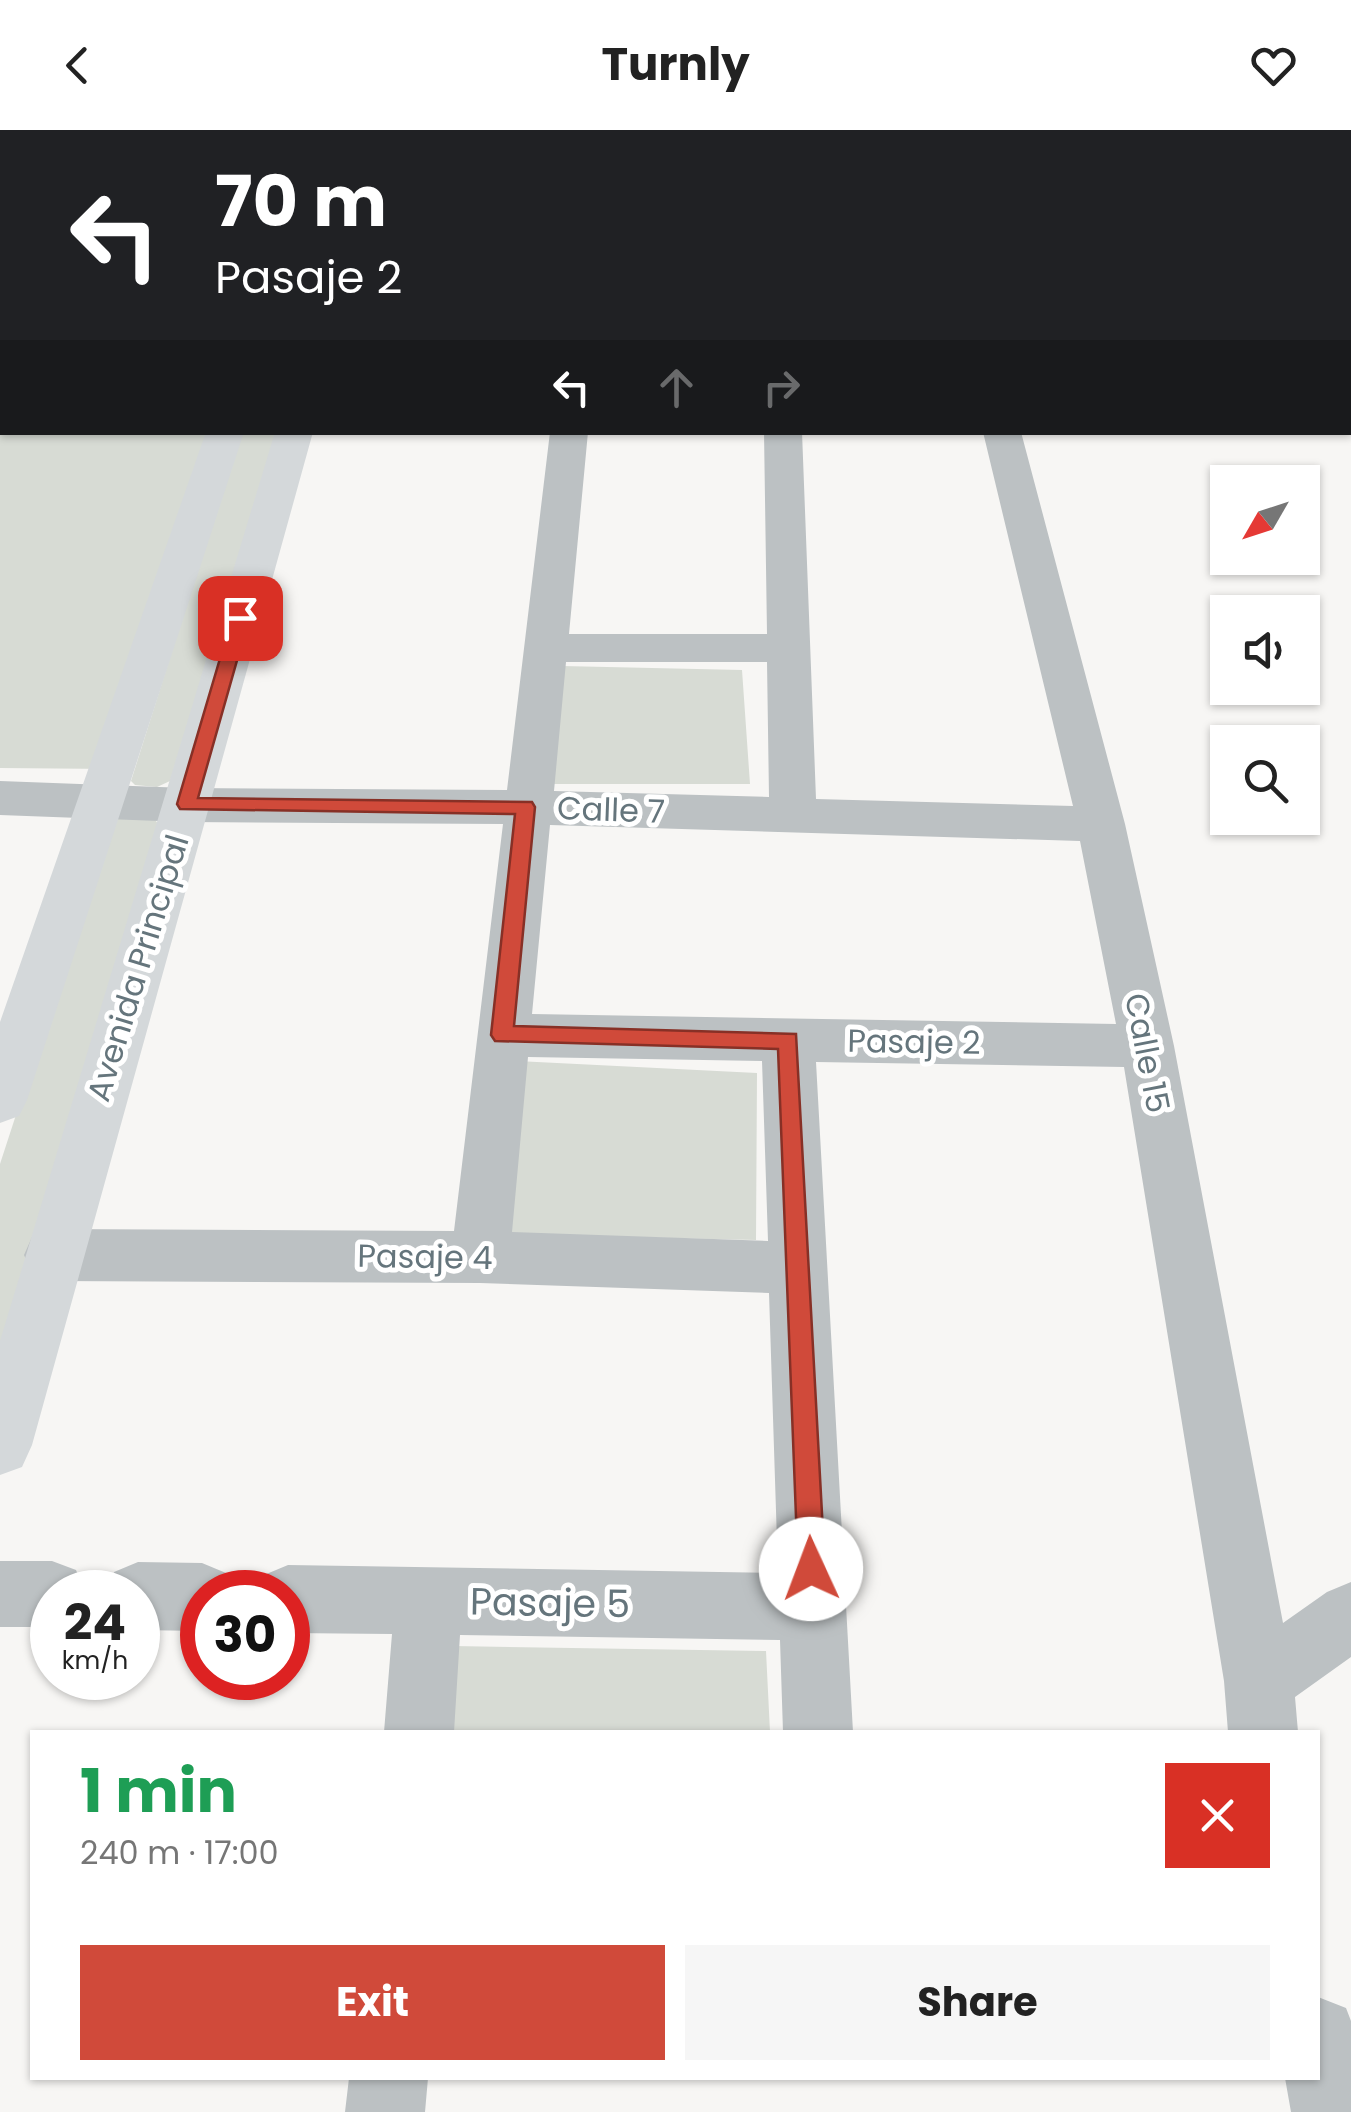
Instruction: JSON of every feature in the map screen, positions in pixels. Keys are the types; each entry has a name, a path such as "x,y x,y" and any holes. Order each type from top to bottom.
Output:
{"street":[{"path":"0,1100 224,435"},
{"name":"Avenida Principal","path":"0,1445 52,1254 293,435"},
{"path":"480,1257 568,435"},
{"path":"783,435 793,817"},
{"name":"Calle 15","path":"1003,435 1101,824 1147,1046 1261,1707"},
{"path":"544,648 789,648"},
{"name":"Calle 7","path":"0,798 102,803 526,807 1101,824"},
{"name":"Pasaje 2","path":"502,1035 1147,1046"},
{"path":"788,1040 818,1730"},
{"name":"Pasaje 4","path":"52,1254 480,1257 798,1268"},
{"path":"0,1594 30,1594"},
{"name":"Pasaje 5","path":"310,1599 813,1607"},
{"path":"418,1730 429,1602"},
{"name":"Calle 15","path":"1261,1707 1351,1616"},
{"path":"1320,2047 1332,2112"},
{"path":"385,2112 389,2080"}],"shaded area":[{"path":"0,435 218,435 112,769 0,768"},
{"path":"240,435 276,435 170,781 157,787 131,781"},
{"path":"562,666 742,670 750,784 549,784"},
{"path":"121,817 154,818 158,824 0,1365 0,1164 110,826"},
{"path":"517,1061 757,1073 756,1240 500,1234"},
{"path":"453,1646 766,1651 770,1730 446,1730"}],"route":[{"path":"240,618 186,804 526,807 502,1035 788,1040 811,1569"}]}
